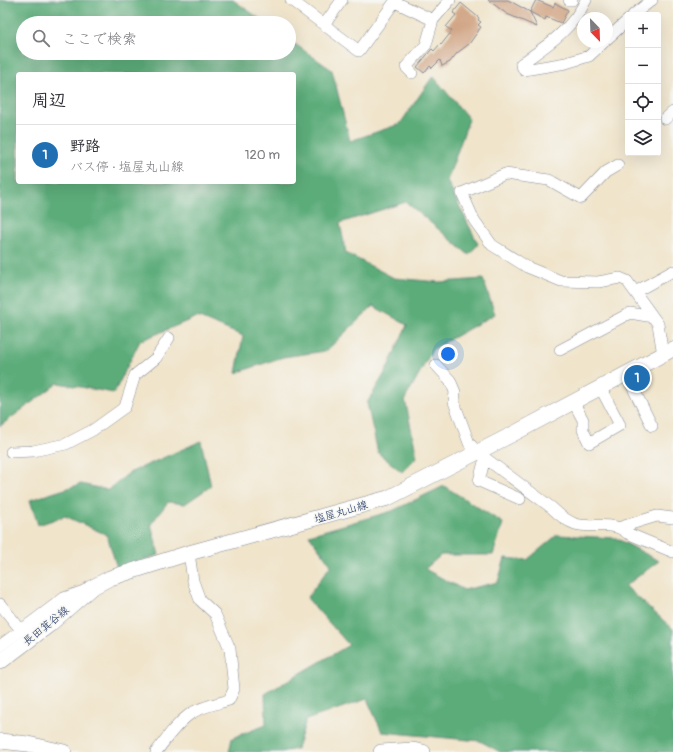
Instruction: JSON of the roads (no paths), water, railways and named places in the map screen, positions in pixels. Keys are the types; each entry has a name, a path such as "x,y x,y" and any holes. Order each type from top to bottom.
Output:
{"street":[{"path":"291,0 359,51 396,1 433,20"},
{"path":"324,25 342,0"},
{"path":"412,72 406,67 426,45 433,20 450,0"},
{"path":"580,12 586,0"},
{"path":"637,12 652,0"},
{"path":"577,16 561,35 521,64 524,70 566,63 589,56 598,48"},
{"path":"613,34 625,23"},
{"path":"618,165 606,172 581,198 549,180 505,174 462,193 474,220 492,244 527,267 561,281 598,282 620,278 627,281 658,324 668,352"},
{"path":"635,292 673,270"},
{"path":"560,350 630,313 653,317"},
{"path":"11,452 33,451 66,444 93,430 125,407 135,375 156,358 169,338"},
{"name":"塩屋丸山線","path":"0,646 64,598 91,588 130,570 344,510 378,502 481,455 573,401 668,352"},
{"path":"436,365 450,380 455,392 454,402 469,443 481,455 552,508 562,518 576,524 621,527 658,516 673,518"},
{"path":"626,374 652,426"},
{"path":"573,401 583,420 583,430 589,443 620,425 600,387"},
{"path":"481,455 479,482 520,499"},
{"path":"621,527 627,533 673,552"},
{"path":"156,752 169,735 190,714 210,705 228,700 234,689 230,649 215,614 200,600 193,581 189,553"},
{"name":"長田箕谷線","path":"0,662 49,625 91,588"},
{"path":"0,604 21,630"},
{"path":"0,741 28,744 64,752"},
{"path":"381,752 413,750 423,752"}],"place":[{"name":"野路","path":"637,378"}]}
